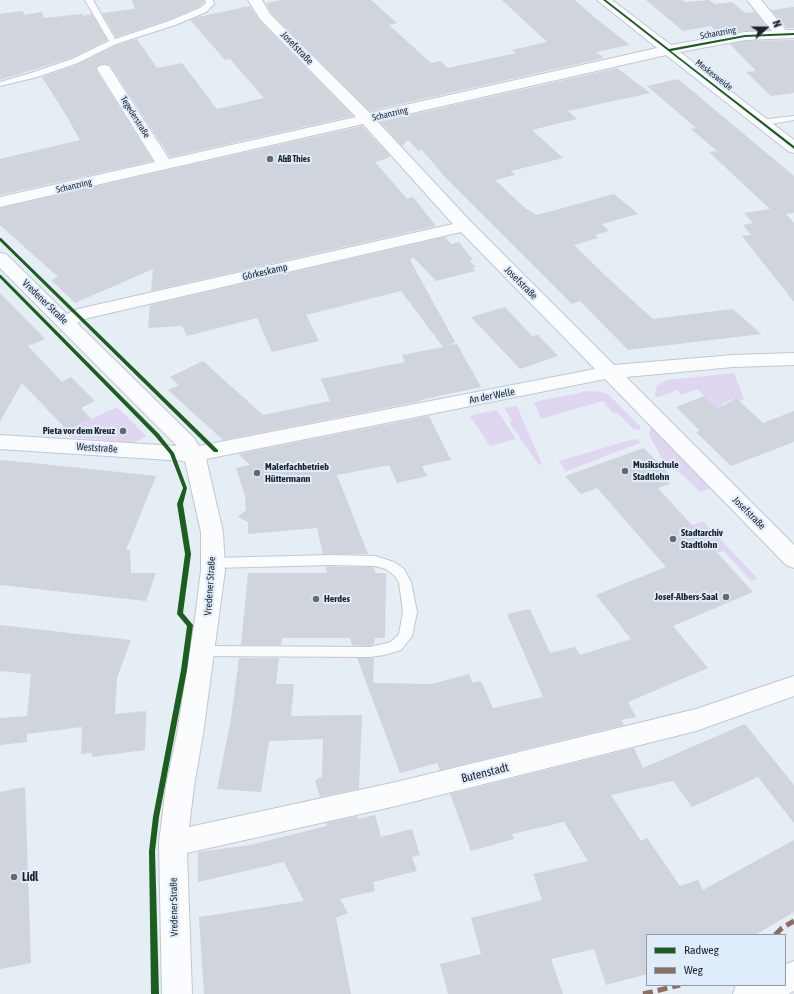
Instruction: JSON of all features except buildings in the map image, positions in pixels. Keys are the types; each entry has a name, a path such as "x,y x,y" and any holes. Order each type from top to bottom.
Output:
{"street":[{"name":"Josefstraße","path":"255,0 265,16 367,119 465,226 794,559"},
{"name":"Meskesweide","path":"604,0 794,148"},
{"name":"Schanzring","path":"754,0 788,34"},
{"name":"Schanzring","path":"0,202 669,50 745,36 788,34"},
{"name":"Tegederstraße","path":"104,69 165,165"},
{"name":"Görkeskamp","path":"66,322 78,315 465,226"},
{"name":"Vredener Straße","path":"0,258 187,443 194,454 212,532 212,563 207,619 190,734 180,786 173,843 177,994"},
{"name":"An der Welle","path":"194,454 610,372 733,361 794,359"},
{"name":"Weststraße","path":"0,442 194,454"},
{"name":"Butenstadt","path":"173,843 396,794 696,720 794,686"},
{"path":"748,994 770,986"}],"lane":[{"path":"88,0 113,42"},
{"path":"0,84 34,75 75,61 113,42 172,23 203,10 210,4 209,0"},
{"path":"760,123 794,118"},
{"path":"202,651 370,652 384,650 396,646 405,636 410,612 406,582 399,572 390,565 375,561 331,560 212,563"}],"shaded area":[{"path":"734,373 744,399 739,401 733,399 723,404 722,408 718,409 697,389 681,395 677,390 656,398 655,394 657,386 667,380"},
{"path":"588,391 602,392 609,395 640,426 640,430 633,429 619,414 612,412 603,401 541,419 534,402"},
{"path":"517,406 542,464 539,465 509,422 512,421 504,408"},
{"path":"117,407 146,436 132,443 69,437 74,427"},
{"path":"497,410 516,439 490,446 470,416"},
{"path":"651,426 710,488 700,492 661,457 649,435"},
{"path":"634,439 639,440 640,443 566,471 559,461"},
{"path":"703,521 757,578 751,581 724,551 718,553 692,525"}],"marked path":[{"path":"776,934 782,928 794,921"},
{"path":"643,994 676,986"}],"cycle path":[{"path":"604,0 794,148"},
{"path":"669,50 745,36 794,34"},
{"path":"0,239 216,451"},
{"path":"0,276 157,435 172,453 185,488 180,504 188,554 180,614 190,625 184,670 156,817 152,851 155,994"}],"place":[{"name":"A&B Thies","path":"270,159"},
{"name":"Pieta vor dem Kreuz","path":"123,431"},
{"name":"Musikschule Stadtlohn","path":"625,471"},
{"name":"Malerfachbetrieb Hüttermann","path":"257,473"},
{"name":"Stadtarchiv Stadtlohn","path":"673,539"},
{"name":"Josef-Albers-Saal","path":"726,597"},
{"name":"Herdes","path":"316,599"},
{"name":"Lidl","path":"14,877"}]}
